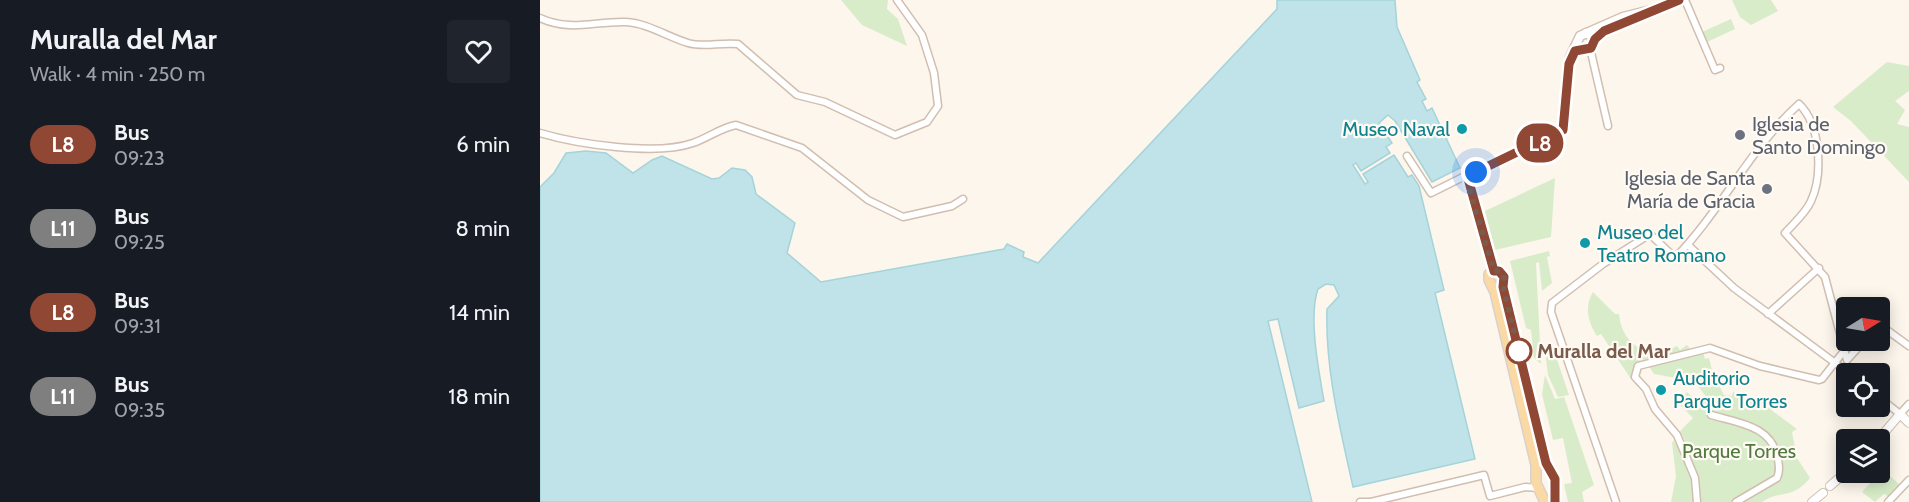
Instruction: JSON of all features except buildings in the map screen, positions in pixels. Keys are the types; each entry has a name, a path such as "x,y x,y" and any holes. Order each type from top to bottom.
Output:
{"main road":[{"path":"1569,64 1575,51 1589,46 1604,31 1679,0"},
{"path":"1479,171 1556,135 1565,123 1572,48 1583,35 1623,17 1664,7"},
{"path":"1583,35 1579,44 1589,46"},
{"path":"1583,35 1589,46"},
{"path":"1545,502 1538,484 1536,465 1489,276 1494,271 1502,273 1546,463 1554,480 1555,502"},
{"path":"1491,283 1497,285 1503,281"},
{"path":"1538,484 1543,472 1554,480"},
{"path":"1538,484 1549,490 1554,480"}],"street":[{"path":"540,18 567,27 627,22 688,44 708,47 728,43 738,44 797,95 825,102 895,135 927,122 938,106 934,73 922,35 897,0"},
{"path":"1685,0 1715,70 1720,68"},
{"path":"1589,46 1608,126"},
{"path":"1616,502 1551,312 1555,299 1650,234 1675,258 1702,230 1758,152 1798,105 1801,106 1812,129 1819,176 1809,204 1785,234 1819,268 1827,282 1836,319"},
{"path":"540,133 582,142 638,148 693,144 726,127 736,125 802,148 868,200 903,217 952,206 963,199"},
{"path":"1407,156 1431,193 1465,176 1470,179"},
{"path":"1479,171 1470,179 1469,188 1494,271"},
{"path":"1688,245 1734,288 1836,362"},
{"path":"1768,314 1819,268"},
{"path":"1890,332 1909,346"},
{"path":"1697,502 1695,478 1677,435 1655,409 1646,389 1635,377 1636,368 1643,363 1710,348 1788,374 1822,379 1844,351"},
{"path":"1844,351 1846,360 1855,351"},
{"path":"1887,429 1909,404"},
{"path":"1890,406 1909,423"},
{"path":"1712,416 1761,430 1770,438 1777,453 1780,468 1777,478 1736,502"},
{"path":"1360,502 1370,502 1484,475 1490,496 1538,484"},
{"path":"1888,502 1909,480"},
{"path":"1830,486 1836,481"},
{"path":"1812,502 1823,493"}],"green space":[{"path":"841,0 888,0 887,9 898,19 907,46 862,25"},
{"path":"1732,0 1771,0 1778,11 1751,25 1740,17"},
{"path":"1731,19 1735,29 1707,42 1702,32"},
{"path":"1887,62 1909,66 1909,91 1895,101 1905,110 1897,124 1909,127 1909,182 1851,121 1833,107"},
{"path":"1555,178 1551,237 1495,250 1485,211"},
{"path":"1549,251 1550,256 1547,257 1552,283 1542,291 1539,262 1536,263 1541,364 1534,358 1531,330 1526,328 1510,261"},
{"name":"Parque Torres","path":"1593,292 1615,314 1619,314 1625,335 1639,348 1657,352 1677,346 1680,350 1687,345 1691,350 1703,352 1705,359 1709,358 1713,374 1724,395 1732,396 1733,392 1739,394 1738,397 1761,403 1763,400 1768,403 1766,406 1797,429 1792,432 1797,458 1810,478 1804,485 1792,492 1762,502 1671,502 1676,476 1672,443 1674,440 1676,445 1685,441 1680,431 1693,418 1677,402 1687,392 1699,403 1708,399 1697,385 1700,382 1697,378 1682,379 1654,374 1648,365 1640,367 1637,376 1631,379 1601,334 1597,336 1591,326 1588,309"},
{"path":"1553,348 1569,395 1558,397 1548,375 1545,350"},
{"path":"1545,375 1555,399 1564,397 1594,485 1582,492 1584,502 1568,502 1564,484 1572,483 1563,438 1553,440 1542,394"},
{"path":"1890,476 1900,485 1889,497 1884,494 1875,502 1862,492 1870,483 1890,483"}],"water":[{"path":"1277,0 1395,0 1397,27 1420,80 1417,82 1426,99 1422,101 1427,111 1432,108 1460,168 1432,182 1395,121 1388,115 1379,123 1392,143 1386,147 1390,153 1361,171 1356,163 1353,165 1365,184 1368,182 1363,174 1394,155 1408,177 1412,175 1419,186 1444,290 1435,293 1475,459 1353,487 1334,398 1328,354 1327,309 1339,296 1334,285 1326,284 1318,289 1314,314 1315,345 1324,401 1299,408 1278,319 1268,321 1312,502 540,502 540,187 554,173 566,153 586,151 606,153 633,173 662,156 712,179 719,178 732,168 745,170 752,177 756,194 795,223 787,253 821,282 1004,249 1007,244 1024,252 1023,257 1038,263 1277,9"}],"bus line":[{"name":"L8","path":"1555,502 1555,479 1548,468 1541,442 1503,287 1504,277 1499,271 1494,271 1469,182 1476,172 1563,130 1569,64 1575,51 1591,48 1598,35 1604,31 1679,0"}],"place":[{"name":"Museo Naval","path":"1462,129"},
{"name":"Iglesia de Santo Domingo","path":"1740,135"},
{"name":"Iglesia de Santa María de Gracia","path":"1767,189"},
{"name":"Museo del Teatro Romano","path":"1585,243"},
{"name":"Muralla del Mar","path":"1519,351"},
{"name":"Auditorio Parque Torres","path":"1661,390"}],"route":[{"path":"1476,172 1470,179 1469,188 1494,271 1499,271 1504,277 1503,287 1520,356 1519,351"}]}
